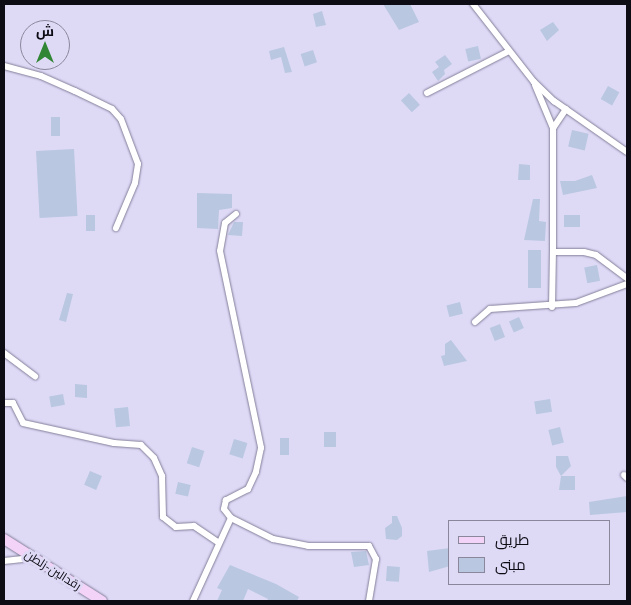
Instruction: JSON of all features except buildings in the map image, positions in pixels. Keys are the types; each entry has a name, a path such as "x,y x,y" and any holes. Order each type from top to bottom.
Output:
{"main road":[{"name":"رقدالين-زلطن","path":"4,539 102,601"}],"street":[{"path":"473,4 534,82 566,109 627,152"},
{"path":"427,93 509,51"},
{"path":"4,66 41,76 75,91 112,109 121,119 138,164 136,183 116,228"},
{"path":"534,82 553,128 552,307"},
{"path":"553,128 566,109"},
{"path":"236,214 224,223 220,251 261,448 256,472 248,489 224,503 224,509 231,518 272,539 308,546 369,546 376,559 369,601"},
{"path":"553,252 584,252 596,255 627,278"},
{"path":"475,322 490,309 502,307 552,307 576,304 627,284"},
{"path":"4,353 35,376"},
{"path":"4,403 13,403 23,423 114,443 141,445 154,458 162,476 163,517 176,527 194,526 218,542"},
{"path":"193,601 218,542 231,518"},
{"path":"4,561 34,558"}]}
